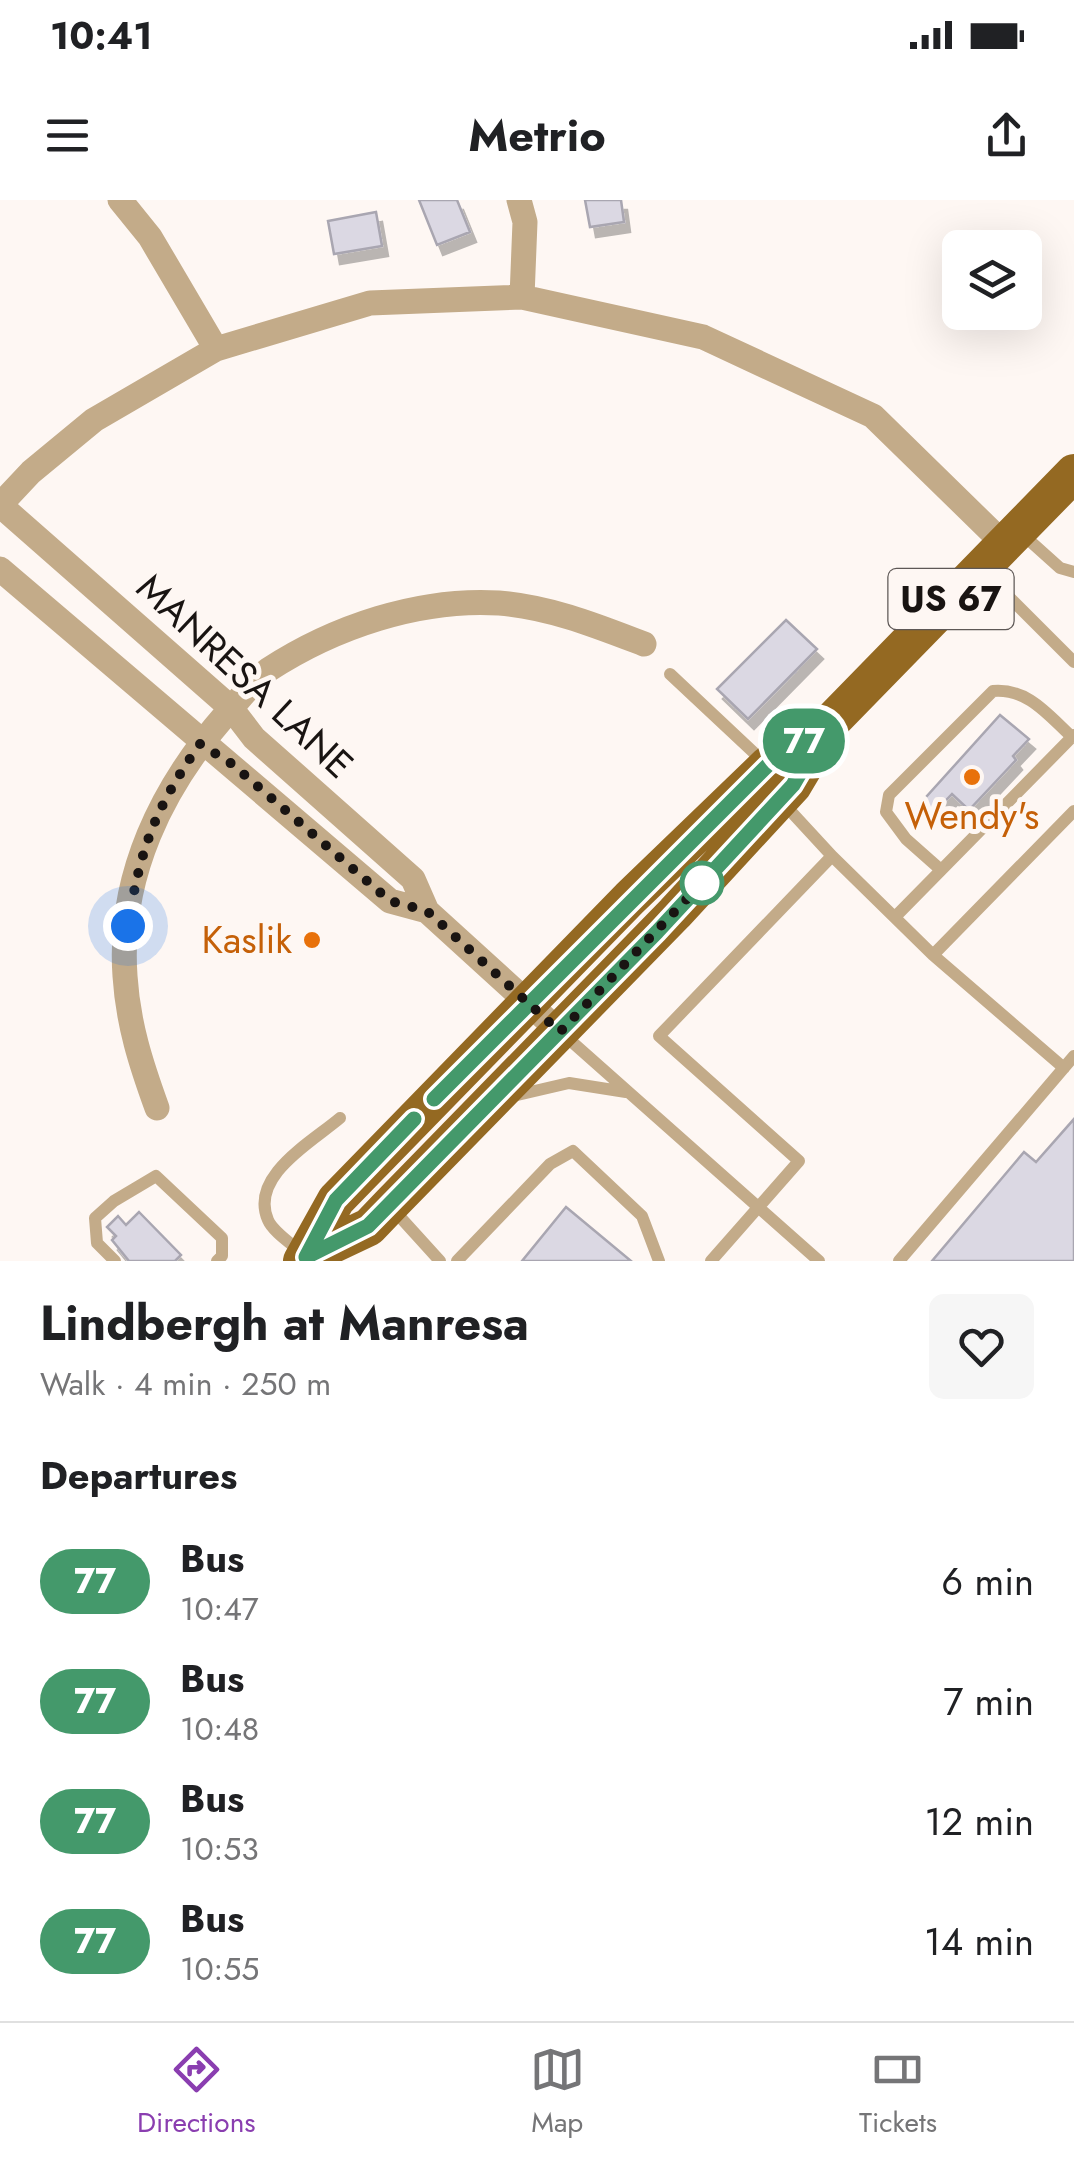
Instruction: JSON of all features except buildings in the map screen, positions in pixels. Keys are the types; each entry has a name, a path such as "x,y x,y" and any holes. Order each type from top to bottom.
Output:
{"main road":[{"name":"US 67","path":"774,782 793,785 828,725 1072,478"},
{"name":"US 67","path":"304,1259 336,1200 529,1002 774,782"},
{"name":"US 67","path":"304,1259 368,1226 488,1106 560,1032 774,782"}],"street":[{"path":"120,200 150,237 216,348"},
{"path":"519,200 525,222 522,297"},
{"path":"0,505 31,472 94,420 216,348 370,304 522,297 703,337 874,416 1001,548"},
{"name":"MANRESA LANE","path":"0,505 231,708 254,738 413,879 427,911 560,1032"},
{"name":"MANRESA LANE","path":"0,569 200,744 232,764 390,901 427,911"},
{"path":"158,1108 132,1040 124,972 138,858 159,809 200,744 265,672 349,626 422,609 498,603 572,616 644,644"}],"lane":[{"path":"1001,548 1074,572"},
{"path":"1001,548 1074,662"},
{"path":"670,674 774,782 832,856 933,955 1064,1068"},
{"path":"895,918 942,870 1073,736 1031,699 1009,690 993,691 889,795 886,812 906,838 942,870"},
{"path":"933,955 1074,811"},
{"path":"318,838 340,813"},
{"path":"711,1261 799,1161 659,1036 832,856"},
{"path":"560,1032 819,1261"},
{"path":"898,1261 1074,1056"},
{"path":"488,1106 540,1087 569,1082 628,1092"},
{"path":"304,1259 268,1222 264,1199 271,1177 340,1118"},
{"path":"457,1261 550,1164 573,1151 642,1216 659,1261"},
{"path":"115,1261 98,1243 96,1218 114,1201 156,1176 222,1238 222,1256 217,1261"},
{"path":"390,1205 440,1261"}],"bus line":[{"name":"77","path":"414,1119 336,1200 306,1257 368,1226 463,1131 657,932 793,785 828,725 768,765 630,898 434,1099"}],"place":[{"name":"Wendy's","path":"972,777"},
{"name":"Kaslik","path":"312,940"}],"route":[{"path":"128,926 138,858 159,809 200,744 232,764 390,901 427,911 560,1032 702,883"}]}
